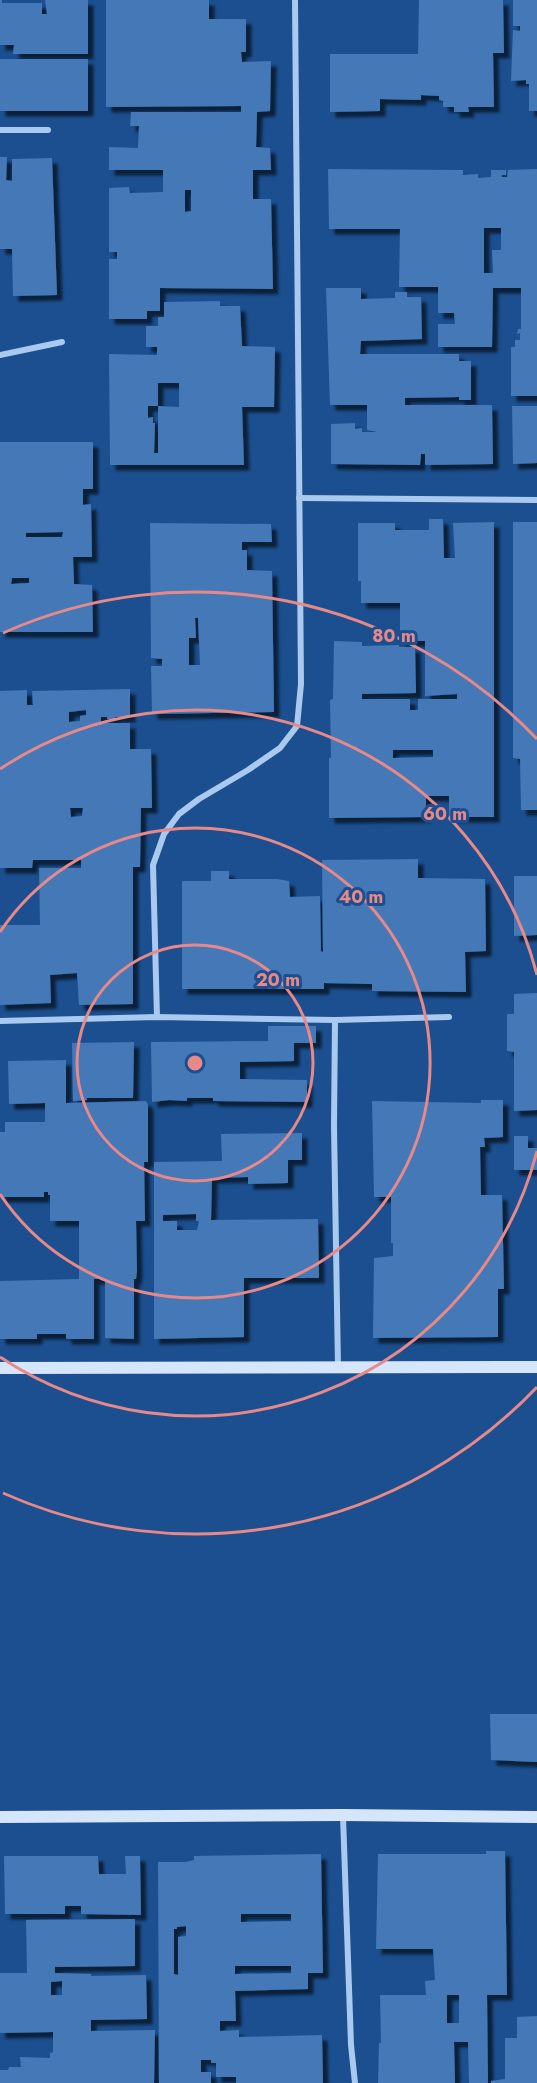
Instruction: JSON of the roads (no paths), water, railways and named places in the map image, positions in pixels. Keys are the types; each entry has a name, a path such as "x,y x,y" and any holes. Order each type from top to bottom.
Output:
{"street":[{"path":"157,1017 153,864 164,834 179,814 199,799 280,748 297,726 301,684 295,0"},
{"path":"0,130 48,130"},
{"path":"0,355 62,342"},
{"path":"299,498 537,500"},
{"path":"0,1021 157,1017 335,1020 449,1017"},
{"path":"335,1020 334,1126 338,1367"},
{"path":"0,1368 537,1367"},
{"path":"0,1817 343,1815 537,1817"},
{"path":"343,1815 351,2045 355,2083"}]}
